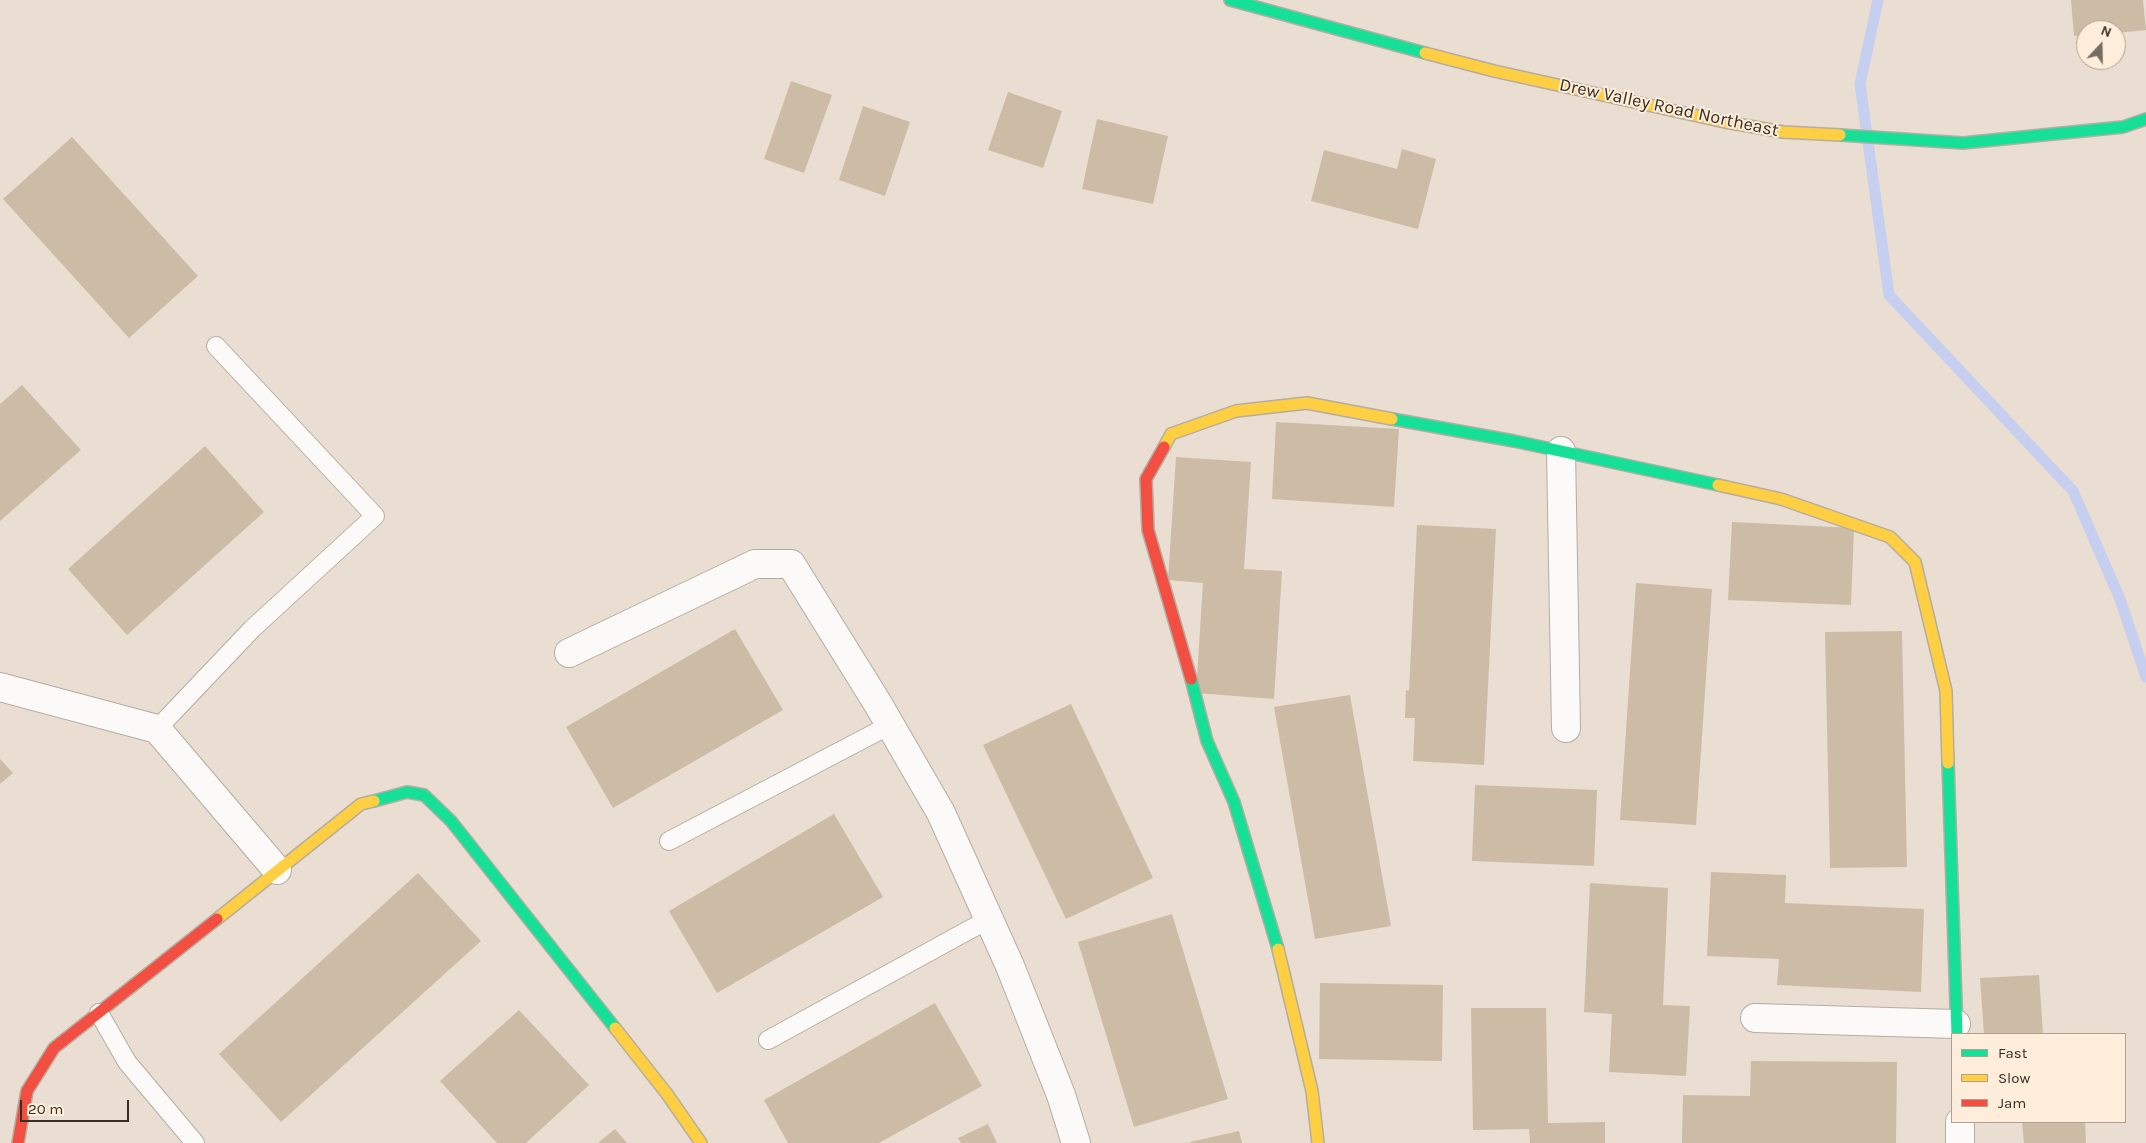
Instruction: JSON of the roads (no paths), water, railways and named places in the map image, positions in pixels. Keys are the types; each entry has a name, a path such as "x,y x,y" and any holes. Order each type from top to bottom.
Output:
{"street":[{"name":"Drew Valley Road Northeast","path":"1230,0 1494,71 1725,122 1783,132 1963,143 2123,127 2146,119"},
{"path":"1318,1143 1312,1091 1276,935 1234,802 1207,742 1181,642 1148,530 1146,479 1171,434 1236,410 1307,403 1561,451 1781,499 1890,537 1916,562 1946,691 1956,1029 1754,1018"},
{"path":"1561,451 1566,728"},
{"path":"569,653 755,564 791,564 890,725 941,814 1010,966 1061,1095 1076,1143"},
{"path":"0,687 157,729 277,870"},
{"path":"18,1143 27,1091 54,1048 361,804 407,792 424,795 451,821 667,1094 701,1143"},
{"path":"1960,1123 1960,1143"}],"lane":[{"path":"157,729 252,629 375,516 216,346"},
{"path":"669,841 890,725"},
{"path":"768,1040 989,918"},
{"path":"98,1013 127,1062 195,1143"}],"waterway":[{"path":"1878,0 1860,84 1889,295 2073,491 2120,599 2146,677"}]}
